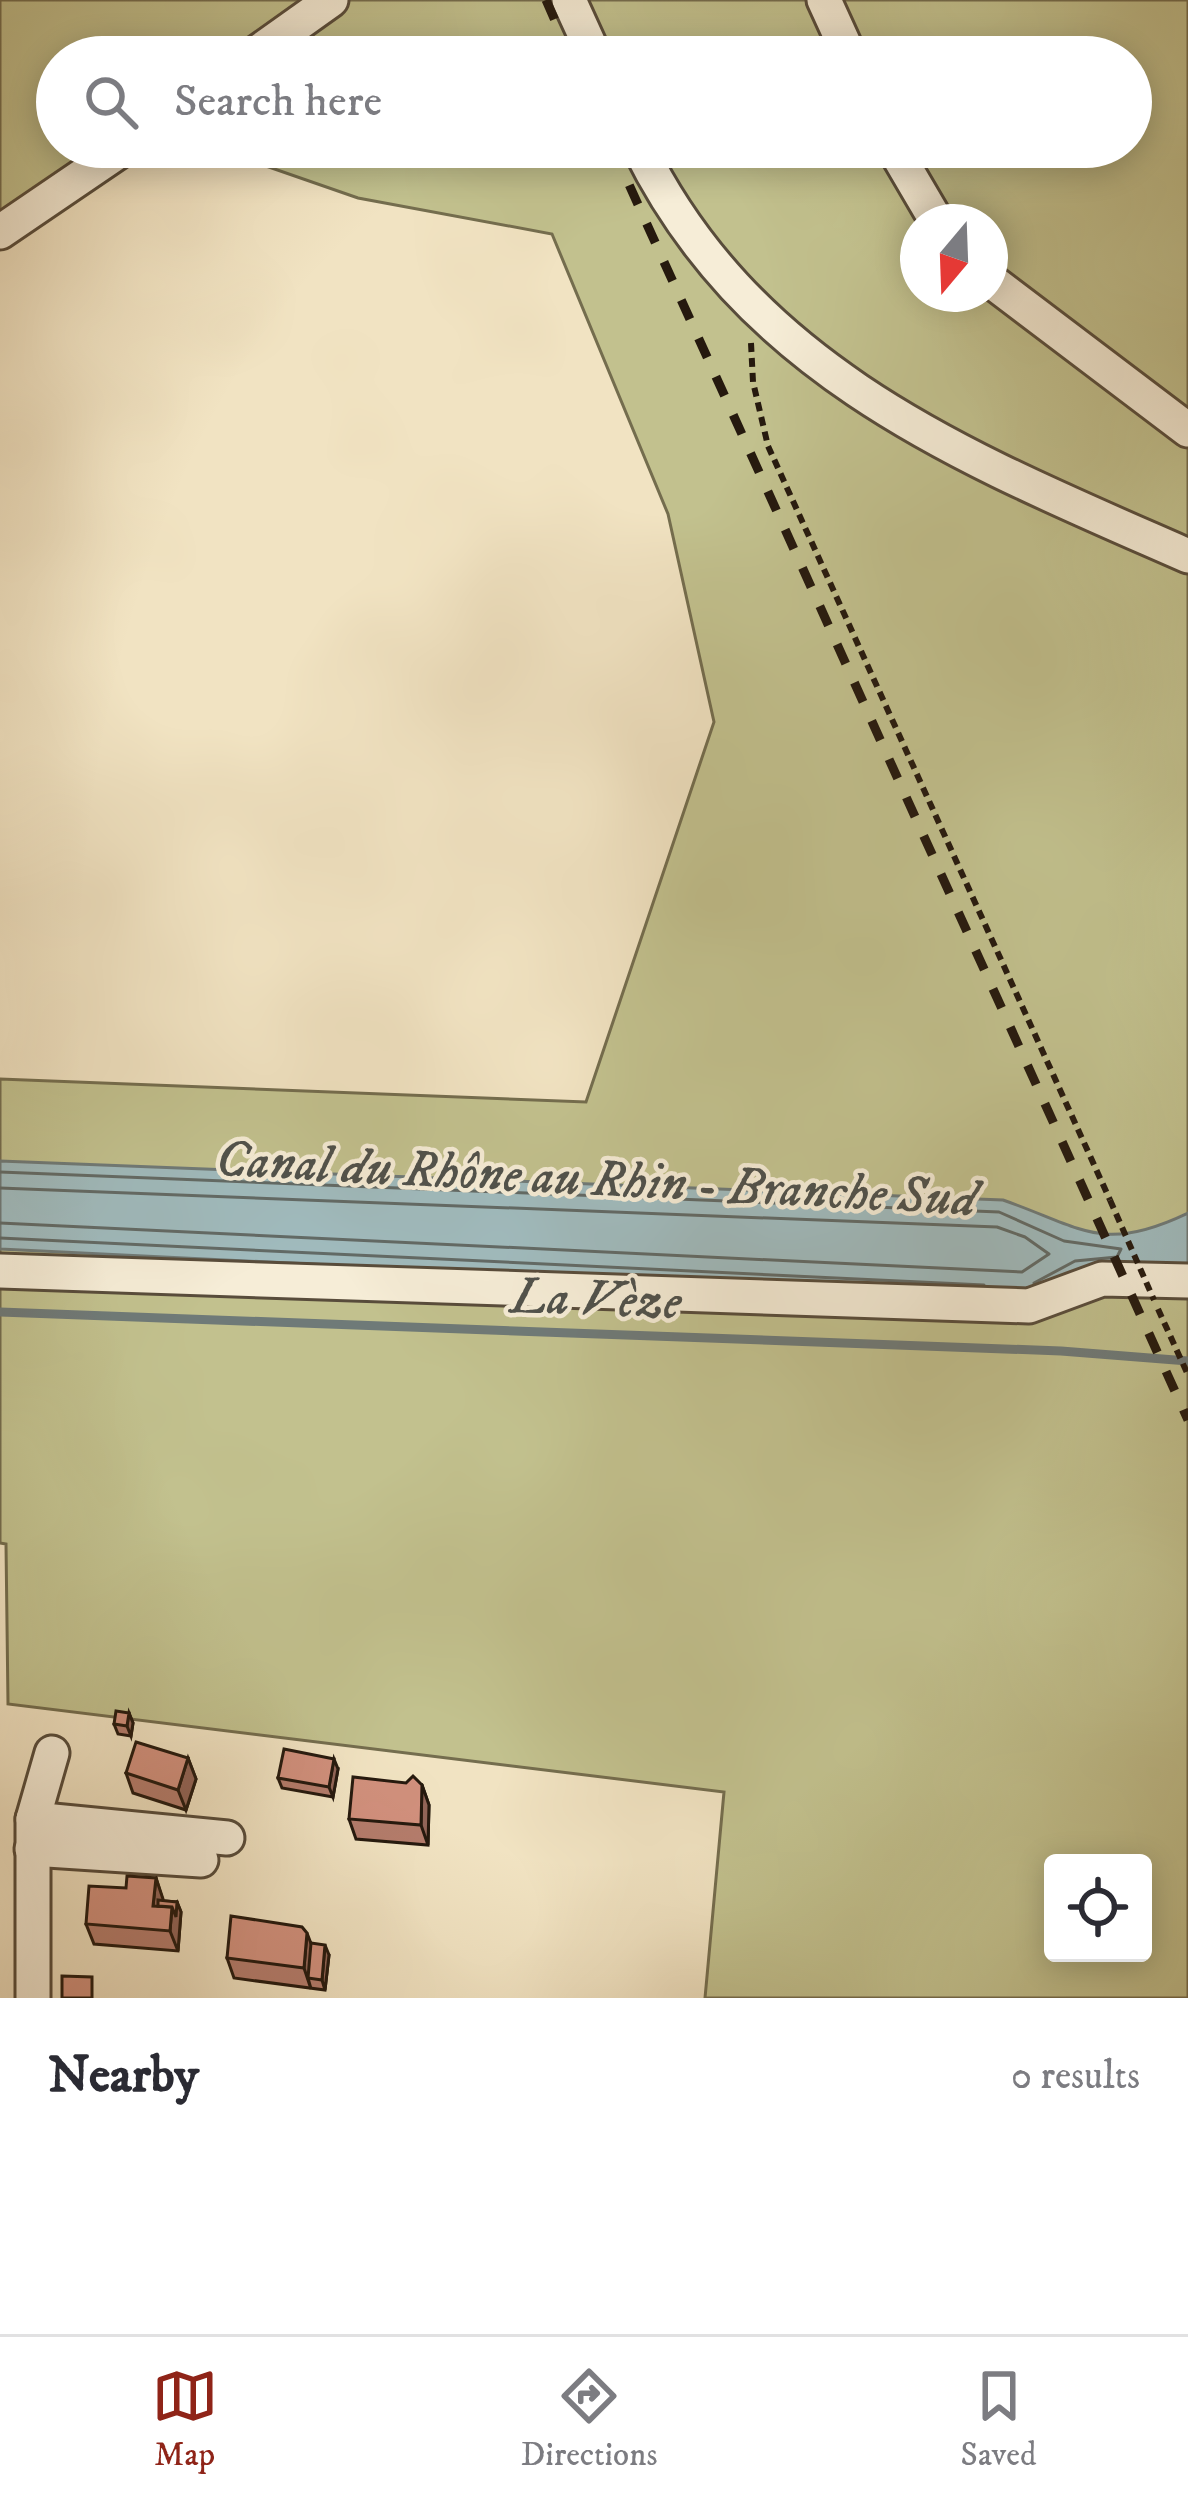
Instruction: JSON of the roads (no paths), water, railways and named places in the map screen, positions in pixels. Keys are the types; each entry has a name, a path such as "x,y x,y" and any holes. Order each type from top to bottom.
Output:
{"street":[{"path":"280,36 331,0"},
{"path":"569,0 586,36"},
{"path":"824,0 840,36"},
{"path":"0,232 94,168"},
{"path":"650,168 673,212 750,303 904,423 999,474 1181,543"},
{"path":"906,168 927,204"},
{"path":"1008,294 1188,430"},
{"path":"0,1271 1009,1306 1050,1300 1102,1279 1188,1281"},
{"path":"33,1998 33,1834 52,1753"},
{"path":"33,1834 227,1838"},
{"path":"33,1834 201,1860"}],"water":[{"path":"0,1161 1003,1200 1074,1227 1113,1234 1159,1225 1188,1213 1188,1272 1030,1299 0,1249"}],"waterway":[{"name":"La Vèze","path":"0,1312 1061,1351 1188,1361"}],"railway":[{"path":"546,0 562,36"},
{"path":"622,168 1188,1420"}],"water label":[{"name":"Canal du Rhône au Rhin - Branche Sud","path":"596,1177"}]}
